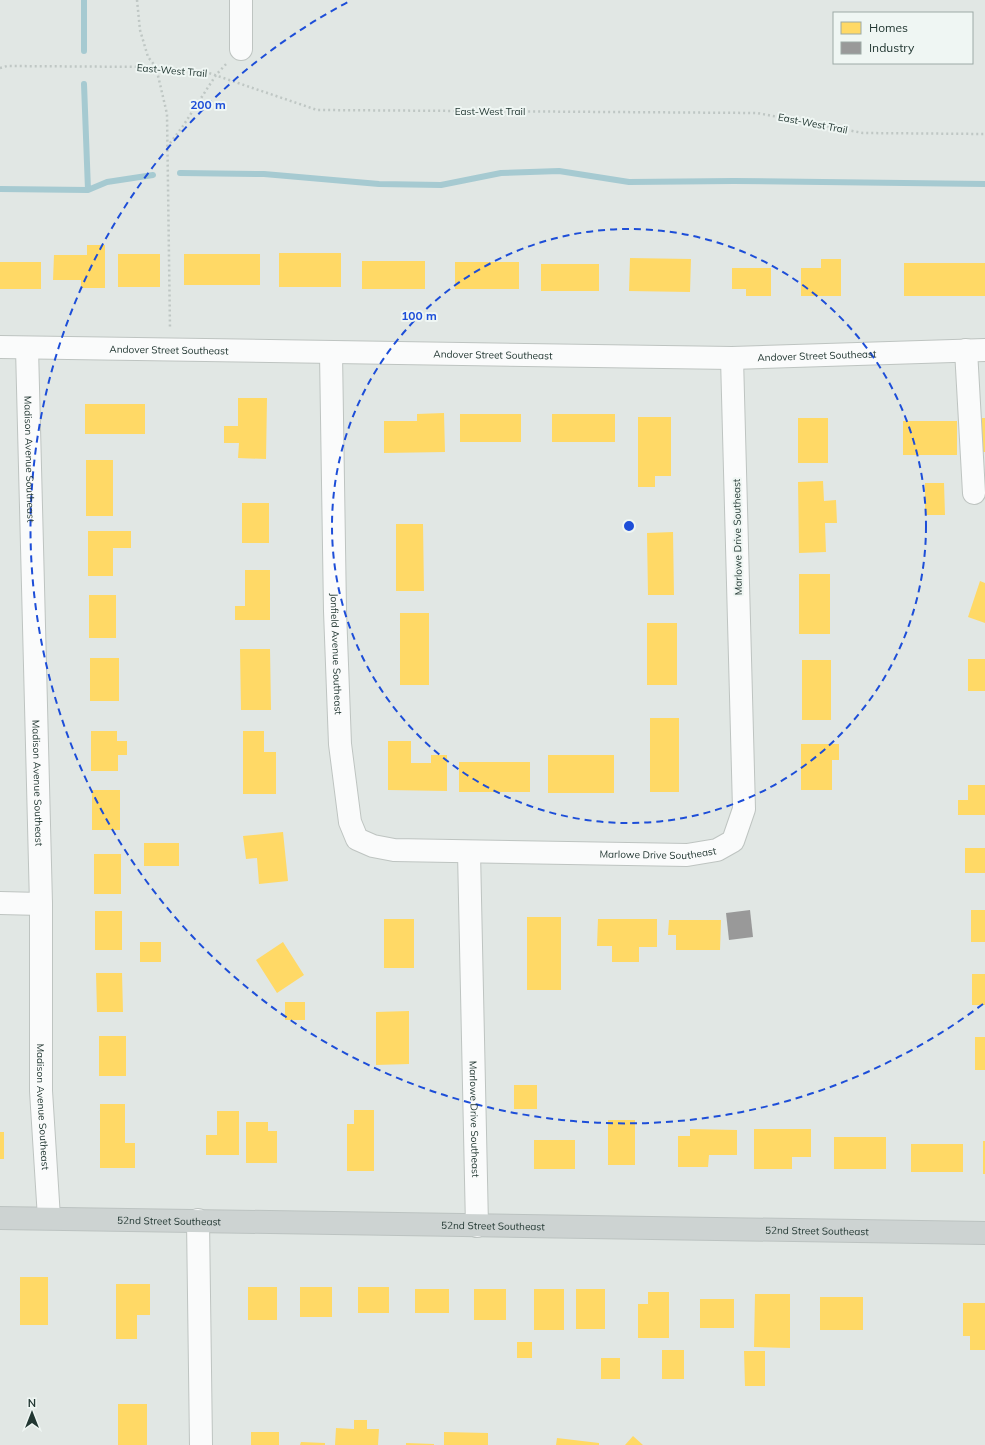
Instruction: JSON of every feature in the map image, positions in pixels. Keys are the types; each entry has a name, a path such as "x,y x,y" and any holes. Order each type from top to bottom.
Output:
{"main road":[{"name":"52nd Street Southeast","path":"0,1218 985,1233"}],"street":[{"path":"241,0 241,49"},
{"name":"Andover Street Southeast","path":"0,348 732,358 975,350"},
{"name":"Madison Avenue Southeast","path":"27,348 40,904 41,1091 49,1218"},
{"path":"974,493 975,350"},
{"name":"Jonfield Avenue Southeast","path":"331,353 335,611 340,744 350,822 357,839 373,846 394,850 469,852"},
{"name":"Marlowe Drive Southeast","path":"477,1226 469,852 687,855 717,850 733,841 744,809 732,358"},
{"path":"0,903 40,904"},
{"path":"198,1220 202,1445"}],"path":[{"path":"137,0 140,30 148,57 156,67 167,114 170,350"},
{"path":"167,147 183,126 216,75 241,49"},
{"name":"East-West Trail","path":"0,68 8,66 156,67 206,72 317,110 758,113 863,133 985,134"}],"building: Homes":[{"path":"87,245 105,245 105,288 81,288 81,280 53,280 54,255 87,255"},
{"path":"279,253 341,253 341,287 279,287"},
{"path":"118,254 160,254 160,287 118,287"},
{"path":"184,254 260,254 260,285 184,285"},
{"path":"630,258 691,259 690,292 629,291"},
{"path":"821,259 841,259 841,296 801,296 801,268 821,268"},
{"path":"362,261 425,261 425,289 362,289"},
{"path":"0,262 41,262 41,289 0,289"},
{"path":"455,262 519,262 519,289 455,289"},
{"path":"904,263 985,263 985,296 904,296"},
{"path":"541,264 599,264 599,291 541,291"},
{"path":"732,268 771,268 771,296 746,296 746,289 732,289"},
{"path":"238,398 267,398 266,459 238,458 239,443 224,443 224,426 238,426"},
{"path":"85,404 145,404 145,434 85,434"},
{"path":"444,413 445,452 384,453 384,421 417,421 417,414"},
{"path":"460,414 521,414 521,442 460,442"},
{"path":"552,414 615,414 615,442 552,442"},
{"path":"638,417 671,417 671,476 655,476 655,487 638,487"},
{"path":"798,418 828,418 828,463 798,463"},
{"path":"982,418 985,418 985,452 982,452"},
{"path":"903,421 957,421 957,455 903,455"},
{"path":"86,460 113,460 113,516 86,516"},
{"path":"823,481 824,501 836,500 837,523 825,523 826,552 799,553 798,482"},
{"path":"925,483 944,483 945,515 925,515"},
{"path":"242,503 269,503 269,543 242,543"},
{"path":"396,524 423,524 424,591 396,591"},
{"path":"88,531 131,531 131,548 113,548 113,576 88,576"},
{"path":"673,532 674,595 648,595 647,533"},
{"path":"245,570 270,570 270,620 235,620 235,606 245,606"},
{"path":"799,574 830,574 830,634 799,634"},
{"path":"980,581 985,583 985,623 968,617"},
{"path":"89,595 116,595 116,638 89,638"},
{"path":"400,613 429,613 429,685 400,685"},
{"path":"647,623 677,623 677,685 647,685"},
{"path":"240,649 270,649 271,710 241,710"},
{"path":"90,658 119,658 119,701 90,701"},
{"path":"968,659 985,659 985,691 968,691"},
{"path":"802,660 831,660 831,720 802,720"},
{"path":"650,718 679,718 679,792 650,792"},
{"path":"91,731 117,731 117,741 127,741 127,755 118,755 118,771 91,771"},
{"path":"243,731 264,731 264,752 276,752 276,794 243,794"},
{"path":"388,741 411,741 411,763 431,763 431,755 447,755 447,791 388,790"},
{"path":"801,744 839,744 839,760 832,760 832,790 801,790"},
{"path":"548,755 614,755 614,793 548,793"},
{"path":"459,762 530,762 530,792 459,792"},
{"path":"968,785 985,785 985,815 958,815 958,800 968,800"},
{"path":"92,790 120,790 120,830 92,830"},
{"path":"283,832 288,881 259,884 257,858 246,859 243,836"},
{"path":"144,843 179,843 179,866 144,866"},
{"path":"965,848 985,848 985,873 965,873"},
{"path":"94,854 121,854 121,894 94,894"},
{"path":"971,910 985,910 985,942 971,942"},
{"path":"95,911 122,911 122,950 95,950"},
{"path":"527,917 561,917 561,990 527,990"},
{"path":"384,919 414,919 414,968 384,968"},
{"path":"598,919 657,919 657,947 639,947 639,962 612,962 612,946 597,946"},
{"path":"669,920 721,920 720,950 676,950 676,935 668,935"},
{"path":"140,942 161,942 161,962 140,962"},
{"path":"283,942 304,975 277,993 256,960"},
{"path":"96,973 122,973 123,1012 97,1012"},
{"path":"972,974 985,974 985,1005 972,1005"},
{"path":"285,1002 305,1002 305,1020 285,1020"},
{"path":"409,1011 409,1064 376,1065 376,1012"},
{"path":"99,1036 126,1036 126,1076 99,1076"},
{"path":"975,1037 985,1037 985,1070 975,1070"},
{"path":"514,1085 537,1085 537,1109 514,1109"},
{"path":"100,1104 125,1104 125,1143 135,1143 135,1168 100,1168"},
{"path":"354,1110 374,1110 374,1171 347,1171 347,1124 354,1124"},
{"path":"217,1111 239,1111 239,1155 206,1155 206,1135 217,1135"},
{"path":"608,1120 635,1120 635,1165 608,1165"},
{"path":"246,1122 268,1122 268,1131 277,1131 277,1163 246,1163"},
{"path":"690,1129 737,1130 737,1155 709,1155 708,1167 678,1167 678,1136 690,1136"},
{"path":"754,1129 811,1129 811,1157 792,1157 792,1169 754,1169"},
{"path":"0,1132 4,1132 4,1159 0,1159"},
{"path":"834,1137 886,1137 886,1169 834,1169"},
{"path":"534,1140 575,1140 575,1169 534,1169"},
{"path":"983,1141 985,1141 985,1174 983,1174"},
{"path":"911,1144 963,1144 963,1172 911,1172"},
{"path":"20,1277 48,1277 48,1325 20,1325"},
{"path":"116,1284 150,1284 150,1315 137,1315 137,1339 116,1339"},
{"path":"248,1287 277,1287 277,1320 248,1320"},
{"path":"300,1287 332,1287 332,1317 300,1317"},
{"path":"358,1287 389,1287 389,1313 358,1313"},
{"path":"415,1289 449,1289 449,1313 415,1313"},
{"path":"474,1289 506,1289 506,1320 474,1320"},
{"path":"534,1289 564,1289 564,1330 534,1330"},
{"path":"576,1289 605,1289 605,1329 576,1329"},
{"path":"648,1292 669,1292 669,1338 638,1338 638,1304 648,1304"},
{"path":"755,1294 790,1294 790,1348 754,1347"},
{"path":"820,1297 863,1297 863,1330 820,1330"},
{"path":"700,1299 734,1299 734,1328 700,1328"},
{"path":"963,1303 985,1303 985,1350 970,1350 970,1336 963,1336"},
{"path":"517,1342 532,1342 532,1358 517,1358"},
{"path":"662,1350 684,1350 684,1379 662,1379"},
{"path":"744,1351 765,1351 765,1386 745,1386"},
{"path":"601,1358 620,1358 620,1379 601,1379"},
{"path":"118,1404 147,1404 147,1445 118,1445"},
{"path":"354,1420 367,1420 367,1429 379,1429 378,1445 335,1445 336,1428 354,1429"},
{"path":"251,1432 279,1432 279,1445 251,1445"},
{"path":"444,1432 488,1433 488,1445 444,1445"},
{"path":"633,1436 643,1445 625,1445"},
{"path":"557,1438 599,1443 599,1445 556,1445"},
{"path":"301,1442 325,1443 325,1445 300,1445"},
{"path":"406,1443 434,1444 434,1445 406,1445"}],"building: Industry":[{"path":"750,910 753,937 729,940 726,913"}],"waterway":[{"path":"84,0 84,51"},
{"path":"84,84 88,190"},
{"path":"180,173 264,174 379,184 441,185 501,173 559,171 629,182 734,181 985,184"},
{"path":"0,189 88,190 107,182 153,175"}]}
